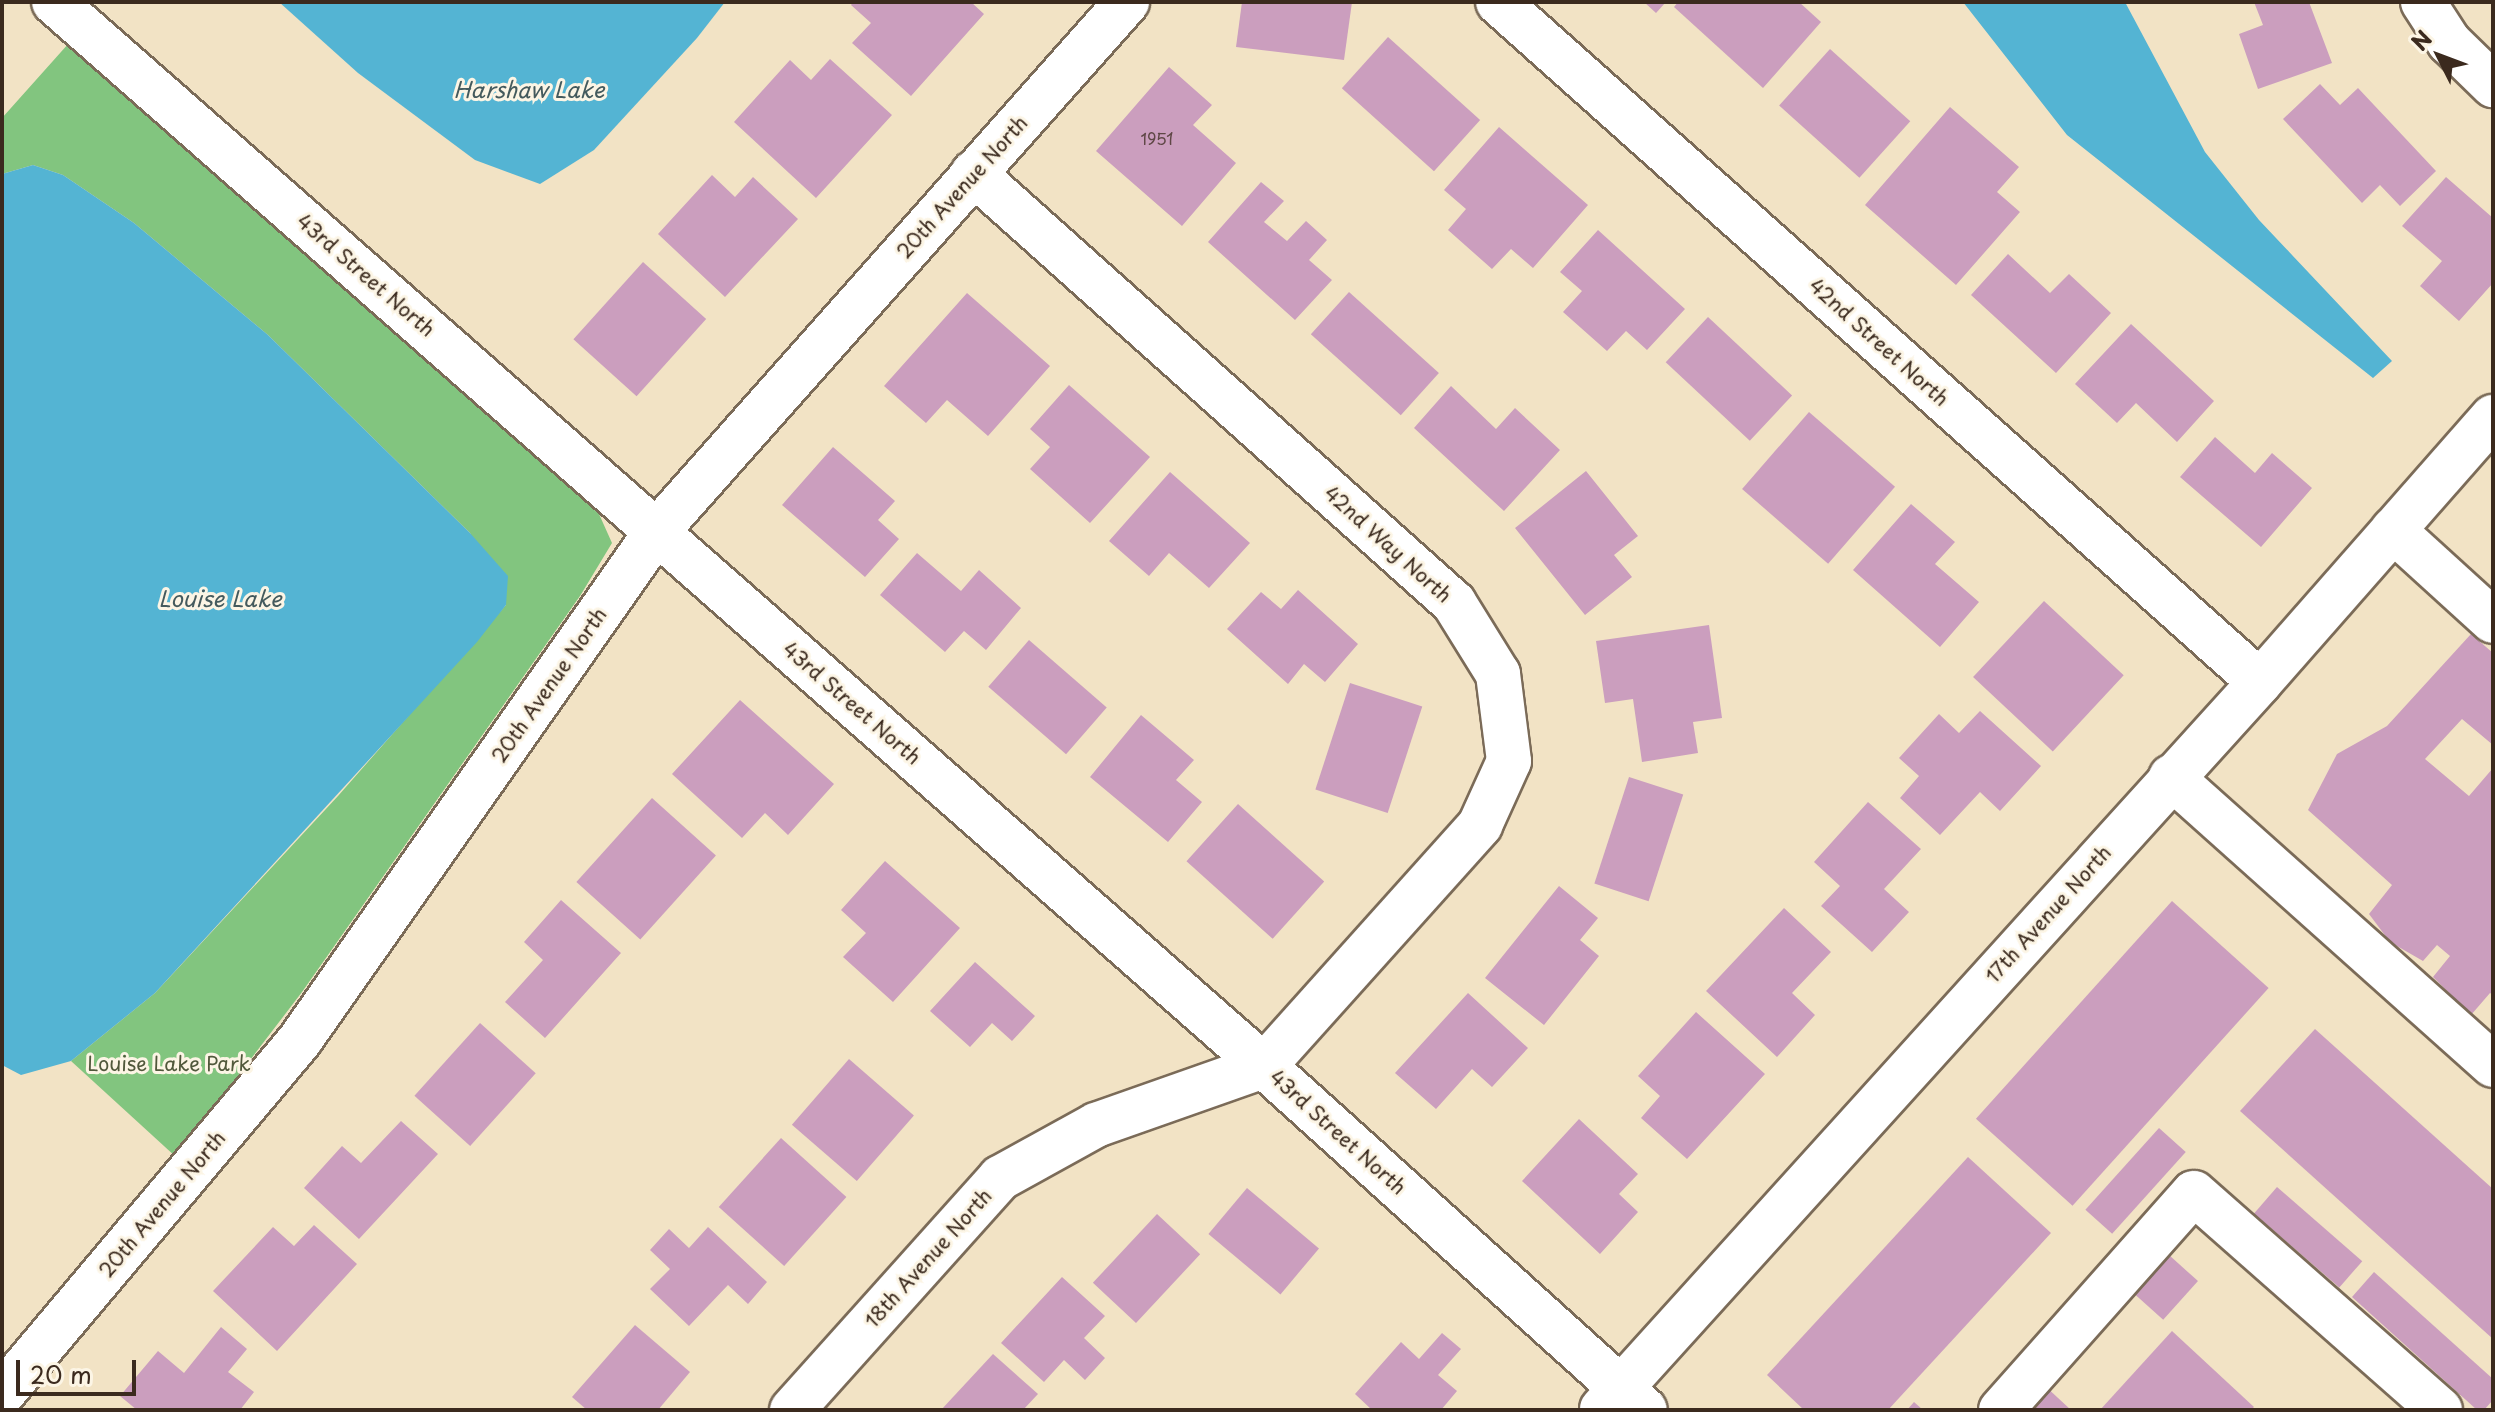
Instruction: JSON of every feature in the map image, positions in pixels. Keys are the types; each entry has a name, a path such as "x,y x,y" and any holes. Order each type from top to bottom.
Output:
{"street":[{"name":"43rd Street North","path":"54,2 1264,1066 1622,1403"},
{"name":"20th Avenue North","path":"2,1394 300,1040 657,531 1127,2"},
{"name":"42nd Street North","path":"1498,2 2260,682"},
{"path":"2423,2 2449,42 2493,85"},
{"name":"42nd Way North","path":"973,173 1454,603 1498,674 1509,761 1480,825 1264,1066"},
{"name":"17th Avenue North","path":"1622,1403 2171,777 2260,682 2493,417"},
{"path":"2393,530 2493,621"},
{"path":"2171,777 2493,1065"},
{"name":"18th Avenue North","path":"792,1410 1000,1178 1096,1125 1264,1066"},
{"path":"2001,1410 2194,1193 2440,1410"}],"green space":[{"name":"Louise Lake Park","path":"69,43 599,514 612,543 580,596 302,992 176,1157 71,1061 155,993 338,796 506,605 470,533 268,335 134,223 63,175 33,165 2,174 2,118"}],"water":[{"name":"Harshaw Lake","path":"279,2 725,2 697,38 594,150 540,184 475,160 358,73"},
{"path":"1963,2 2125,2 2205,152 2259,220 2392,361 2373,378 2067,135"},
{"name":"Louise Lake","path":"33,165 63,175 134,223 268,335 470,533 508,576 506,605 477,642 155,993 71,1061 21,1075 2,1065 2,174"}],"building":[{"path":"853,2 971,2 984,14 911,96 852,43 871,23 851,5"},
{"path":"1242,2 1352,2 1344,60 1236,47"},
{"path":"1644,2 1666,2 1656,13"},
{"path":"1678,2 1799,2 1821,22 1763,88 1674,7"},
{"path":"2254,2 2309,2 2332,63 2258,89 2239,34 2263,25"},
{"path":"1388,37 1480,120 1434,171 1342,88"},
{"path":"1830,49 1910,121 1859,178 1779,105"},
{"path":"830,59 892,115 816,198 734,122 790,60 811,80"},
{"path":"1169,67 1212,105 1193,125 1236,163 1182,226 1096,151"},
{"path":"2320,84 2340,105 2358,88 2436,171 2400,206 2380,185 2362,203 2283,119"},
{"path":"1950,107 2019,167 1997,192 2020,212 1956,285 1865,205"},
{"path":"1499,127 1588,205 1533,268 1511,249 1492,269 1448,230 1466,209 1444,190"},
{"path":"712,175 735,197 753,177 798,219 725,297 658,234"},
{"path":"2446,177 2493,218 2493,283 2459,321 2420,286 2442,261 2402,226"},
{"path":"1261,182 1284,201 1264,222 1287,241 1306,221 1327,240 1309,260 1332,280 1295,320 1208,242"},
{"path":"1598,230 1685,309 1647,350 1626,331 1607,351 1563,312 1582,291 1560,272"},
{"path":"2008,254 2050,293 2069,274 2111,313 2056,373 1971,295"},
{"path":"643,262 706,319 637,396 573,339"},
{"path":"1349,292 1439,373 1401,415 1311,334"},
{"path":"967,293 1050,366 988,436 947,400 926,423 884,386"},
{"path":"1708,317 1792,395 1750,441 1666,362"},
{"path":"2131,324 2214,401 2177,442 2136,403 2117,423 2075,384"},
{"path":"1069,385 1150,457 1090,523 1030,469 1050,447 1030,429"},
{"path":"1451,386 1496,429 1515,408 1560,450 1504,511 1414,428"},
{"path":"1809,412 1895,487 1828,564 1742,489"},
{"path":"2215,437 2255,473 2272,453 2312,488 2261,547 2180,477"},
{"path":"833,447 895,501 878,520 899,539 865,577 782,505"},
{"path":"1586,471 1638,536 1614,555 1632,577 1585,615 1515,528"},
{"path":"1170,472 1250,543 1209,588 1169,553 1149,576 1109,541"},
{"path":"1911,504 1955,542 1935,564 1979,602 1940,647 1853,570"},
{"path":"917,553 961,591 979,570 1021,608 986,650 964,631 945,652 880,595"},
{"path":"1298,590 1358,644 1325,682 1304,664 1288,684 1227,629 1261,592 1281,609"},
{"path":"2044,601 2124,675 2053,751 1973,677"},
{"path":"1709,625 1722,718 1693,722 1698,753 1642,762 1633,699 1605,703 1596,641"},
{"path":"2471,634 2493,653 2493,745 2462,719 2425,759 2469,796 2493,768 2493,995 2490,993 2471,1015 2433,977 2450,956 2437,945 2423,961 2390,942 2369,914 2392,885 2308,810 2337,754 2387,726"},
{"path":"1029,640 1107,708 1066,754 988,687"},
{"path":"1350,683 1422,706 1388,813 1315,790"},
{"path":"740,700 834,784 788,835 765,813 742,838 672,774"},
{"path":"1980,711 2041,766 2000,811 1980,792 1940,835 1900,798 1919,776 1899,758 1939,714 1959,733"},
{"path":"1141,715 1194,760 1176,780 1202,802 1168,842 1090,777"},
{"path":"1629,777 1683,795 1649,901 1594,884"},
{"path":"652,798 716,856 640,940 576,882"},
{"path":"1868,802 1921,849 1884,889 1909,912 1872,952 1821,906 1840,886 1814,862"},
{"path":"1238,804 1324,882 1273,939 1186,861"},
{"path":"885,861 960,928 893,1002 843,957 866,933 841,910"},
{"path":"1559,886 1598,918 1580,940 1599,956 1544,1025 1485,978"},
{"path":"561,900 621,953 545,1038 505,1002 543,960 524,942"},
{"path":"2172,901 2269,988 2073,1206 1976,1119"},
{"path":"1784,908 1831,952 1792,993 1815,1015 1777,1057 1706,991"},
{"path":"975,962 1035,1016 1012,1041 992,1023 970,1047 930,1011"},
{"path":"1468,993 1528,1048 1492,1087 1472,1069 1436,1109 1395,1073"},
{"path":"1696,1012 1765,1074 1687,1159 1641,1118 1660,1096 1638,1076"},
{"path":"480,1023 536,1073 470,1146 414,1096"},
{"path":"2315,1029 2493,1189 2493,1339 2240,1111"},
{"path":"849,1059 914,1115 857,1181 792,1125"},
{"path":"1579,1119 1638,1174 1619,1194 1638,1212 1600,1254 1522,1181"},
{"path":"401,1121 438,1154 359,1239 304,1188 342,1146 361,1163"},
{"path":"2159,1128 2186,1152 2112,1234 2085,1210"},
{"path":"781,1138 846,1197 784,1266 719,1207"},
{"path":"1968,1157 2051,1233 1888,1410 1804,1410 1767,1375"},
{"path":"2277,1187 2362,1261 2339,1288 2254,1213"},
{"path":"1247,1188 1319,1248 1280,1294 1208,1234"},
{"path":"1157,1214 1200,1254 1136,1323 1093,1283"},
{"path":"314,1225 357,1264 277,1351 213,1291 273,1227 294,1246"},
{"path":"708,1227 767,1282 748,1304 728,1285 689,1326 650,1289 670,1269 650,1250 669,1229 689,1248"},
{"path":"2169,1255 2198,1281 2163,1320 2134,1294"},
{"path":"2374,1272 2493,1379 2493,1400 2484,1410 2477,1410 2352,1297"},
{"path":"1062,1277 1105,1316 1084,1338 1105,1358 1085,1380 1064,1360 1044,1382 1001,1343"},
{"path":"635,1325 690,1372 658,1410 587,1410 572,1397"},
{"path":"221,1327 247,1349 228,1372 254,1392 240,1410 137,1410 120,1396 158,1351 184,1373"},
{"path":"2172,1331 2254,1407 2251,1410 2100,1410"},
{"path":"1442,1333 1461,1349 1438,1375 1457,1391 1441,1410 1372,1410 1355,1394 1401,1342 1419,1359"},
{"path":"993,1354 1038,1394 1023,1410 941,1410"},
{"path":"2044,1385 2071,1410 2021,1410"},
{"path":"1914,1402 1923,1410 1907,1410"}]}
